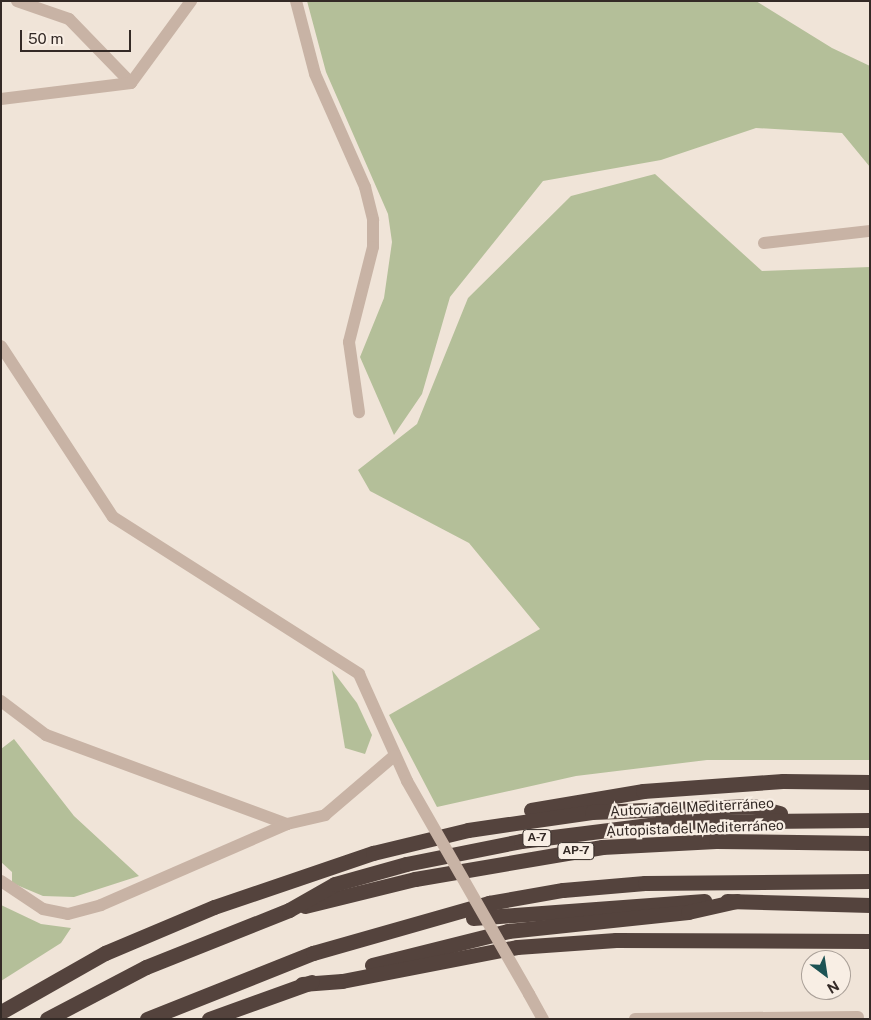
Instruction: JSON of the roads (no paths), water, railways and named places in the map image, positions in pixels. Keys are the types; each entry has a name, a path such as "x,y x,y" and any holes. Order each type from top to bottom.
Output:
{"highway":[{"path":"468,830 498,815 643,792 784,781 870,782"},
{"path":"1,1012 105,953 214,907 373,853 468,830 651,808 753,806 796,818"},
{"name":"Autovía del Mediterráneo","path":"288,910 335,884 406,864 521,841 671,822 796,818 870,820"},
{"name":"Autopista del Mediterráneo","path":"288,910 415,879 602,847 716,841 870,843"},
{"path":"147,1019 313,953 439,920 489,904 563,890 782,878 870,881"},
{"path":"439,920 737,901 870,905"},
{"path":"209,1019 302,984 508,932 688,912 737,901"},
{"path":"47,1019 146,967 288,910"},
{"path":"302,984 342,981 517,947 616,940 870,941"}],"street":[{"path":"17,1 69,18 131,83"},
{"path":"1,99 131,83 190,1"},
{"path":"296,1 315,74 365,187 373,220 373,247 349,342 359,412"},
{"path":"764,243 870,231"},
{"path":"1,346 113,517 359,674 394,756 407,781 543,1019"},
{"path":"1,701 46,735 287,824"},
{"path":"1,882 43,909 68,914 102,905 287,824 325,816 394,756"},
{"path":"635,1019 858,1017"}]}
